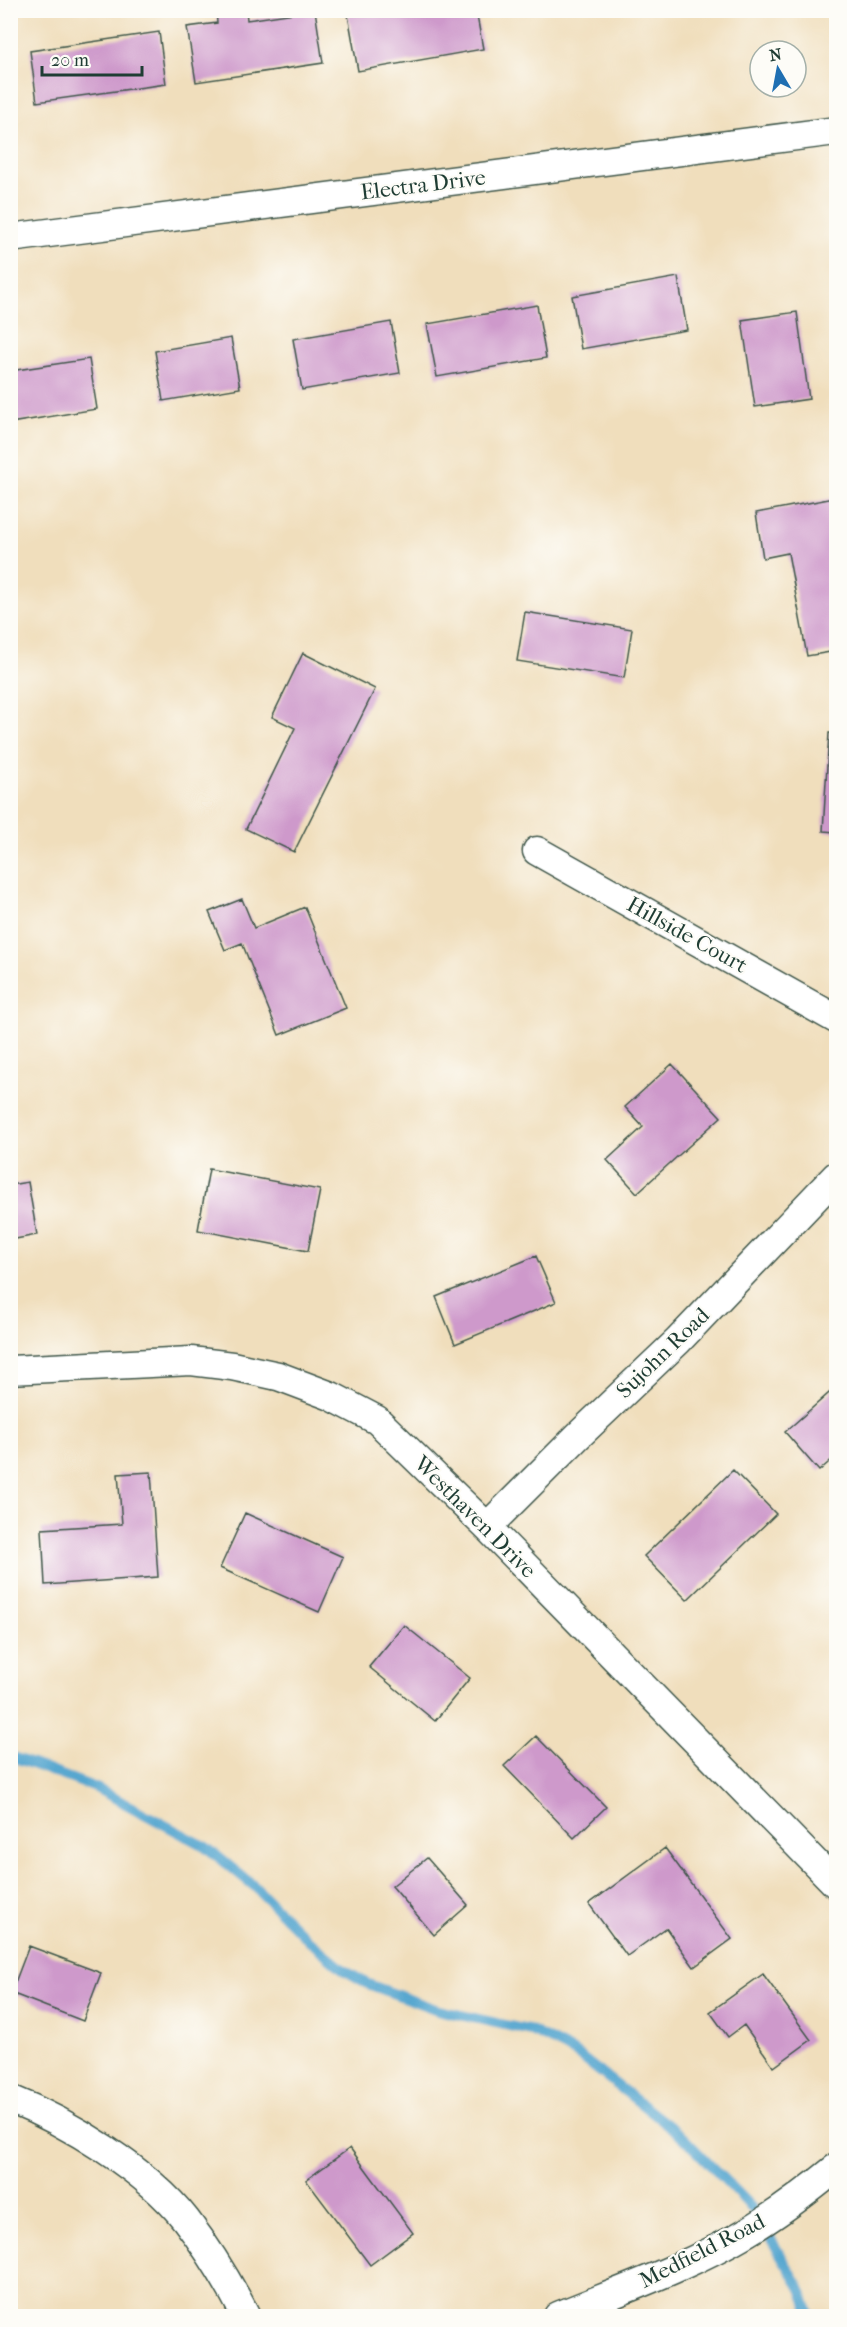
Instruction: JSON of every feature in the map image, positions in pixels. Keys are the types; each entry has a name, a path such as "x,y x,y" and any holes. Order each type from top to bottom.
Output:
{"street":[{"name":"Electra Drive","path":"10,238 837,131"},
{"name":"Hillside Court","path":"537,851 837,1019"},
{"name":"Sujohn Road","path":"487,1527 678,1341 837,1176"},
{"name":"Westhaven Drive","path":"10,1370 191,1361 232,1366 278,1376 331,1396 376,1420 487,1527 837,1884"},
{"path":"10,2098 33,2108 113,2155 157,2188 185,2218 219,2267 246,2316"},
{"name":"Medfield Road","path":"558,2316 682,2266 747,2232 801,2196 837,2168"}],"building":[{"path":"216,10 246,10 247,20 315,10 323,63 196,82 187,27 217,23"},
{"path":"371,10 476,10 483,49 358,71 348,15"},
{"path":"159,32 166,84 37,102 30,51"},
{"path":"678,277 687,330 581,349 572,296"},
{"path":"537,305 546,358 437,377 427,324"},
{"path":"797,312 809,399 755,407 742,320"},
{"path":"391,322 400,373 302,390 293,339"},
{"path":"231,338 240,388 163,401 155,351"},
{"path":"89,359 97,409 10,423 10,371"},
{"path":"834,498 836,651 807,656 788,553 763,558 756,513"},
{"path":"525,612 632,629 624,678 517,661"},
{"path":"303,653 375,689 294,852 246,829 295,728 272,717"},
{"path":"829,733 836,733 836,832 823,831"},
{"path":"242,899 254,928 305,907 346,1008 279,1035 242,943 225,950 209,912"},
{"path":"672,1064 721,1117 637,1193 607,1160 643,1127 625,1107"},
{"path":"209,1169 320,1190 308,1251 198,1230"},
{"path":"28,1182 37,1235 10,1240 10,1185"},
{"path":"536,1256 556,1302 455,1344 436,1297"},
{"path":"836,1387 836,1456 819,1471 785,1432"},
{"path":"733,1470 776,1514 687,1600 644,1556"},
{"path":"151,1472 158,1577 45,1585 42,1529 122,1524 118,1474"},
{"path":"245,1513 343,1557 319,1612 220,1568"},
{"path":"404,1625 470,1678 435,1721 369,1667"},
{"path":"536,1736 606,1807 574,1838 504,1766"},
{"path":"665,1848 732,1939 694,1967 666,1928 627,1956 589,1904"},
{"path":"427,1858 468,1905 434,1935 392,1886"},
{"path":"29,1946 101,1973 83,2021 11,1993"},
{"path":"763,1974 811,2040 774,2067 744,2025 728,2037 710,2012"},
{"path":"350,2148 413,2233 370,2265 306,2180"}],"waterway":[{"path":"10,1756 96,1788 206,1847 254,1886 307,1939 344,1970 368,1984 438,2010 532,2031 577,2054 682,2136 752,2208 800,2287 811,2316"}]}
